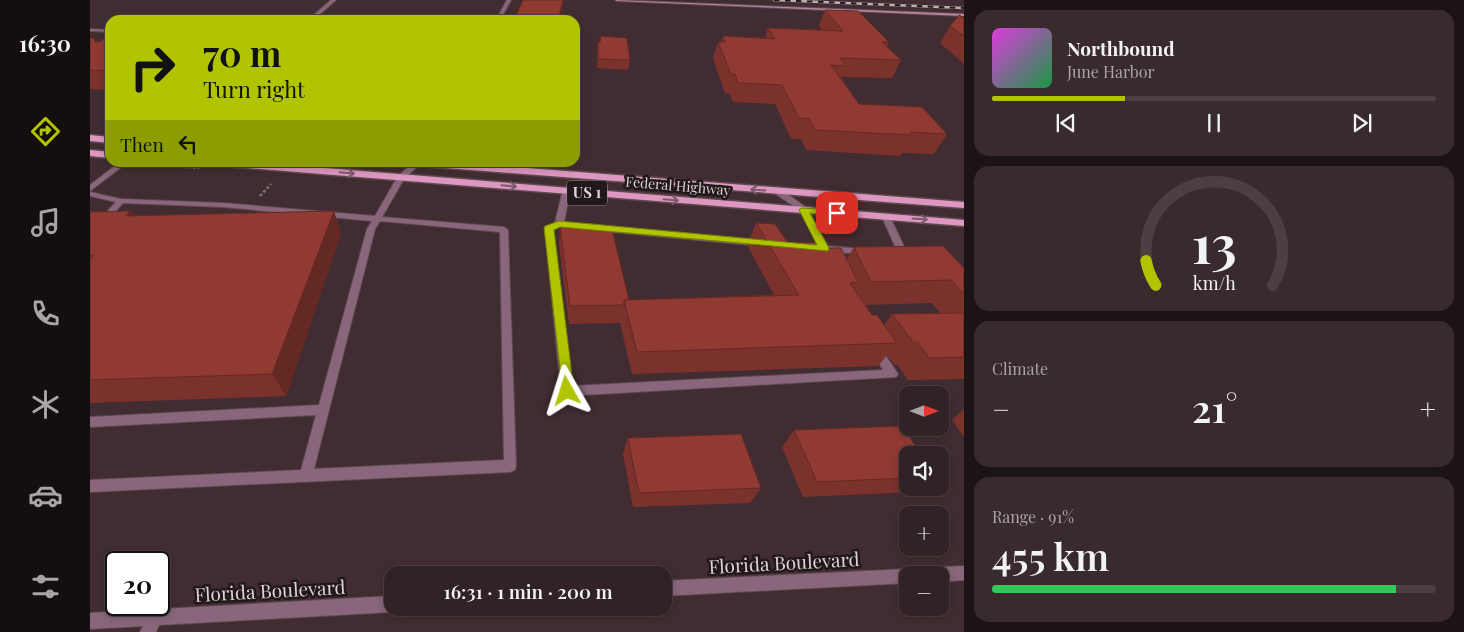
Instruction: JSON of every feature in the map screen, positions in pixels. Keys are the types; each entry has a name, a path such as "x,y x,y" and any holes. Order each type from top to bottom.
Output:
{"main road":[{"path":"90,138 105,140"},
{"path":"90,153 105,154"},
{"name":"Federal Highway","path":"270,167 964,223"},
{"name":"Federal Highway","path":"469,167 964,205"}],"street":[{"path":"316,15 334,0"},
{"path":"501,15 509,0"},
{"path":"617,0 964,15"},
{"path":"90,30 105,31"},
{"path":"90,189 119,167"},
{"path":"306,476 371,229 401,178 413,167"},
{"path":"559,224 566,191"},
{"path":"777,191 804,210 820,248 832,266"},
{"path":"90,194 121,201 223,205 504,230 510,466 90,486"},
{"path":"90,235 121,201"},
{"path":"886,217 904,255 886,254"},
{"path":"770,244 559,224 549,228 567,391 892,374 872,343"},
{"path":"820,248 868,252"},
{"path":"90,422 323,410"},
{"path":"949,574 964,573"},
{"name":"Florida Boulevard","path":"672,588 899,576"},
{"name":"Florida Boulevard","path":"90,621 384,604"},
{"path":"148,632 155,617"}],"path":[{"path":"257,200 271,184"}],"building":[{"path":"523,0 563,0 559,15 516,15"},
{"path":"825,10 858,11 889,42 882,42 901,60 840,58 846,66 831,65 859,104 922,107 947,134 910,132 912,135 815,130 809,119 799,118 782,85 738,83 735,74 731,74 718,42 725,42 723,36 775,39 768,28 843,31"},
{"path":"959,15 964,18 964,36 950,26"},
{"path":"601,36 627,38 630,60 598,59 598,42 600,42"},
{"path":"90,38 94,38 95,42 105,39 105,71 90,70"},
{"path":"130,211 126,216 334,211 272,374 90,380 90,260 94,255 90,256 90,212"},
{"path":"756,223 775,224 788,243 822,242 826,248 841,248 858,282 850,283 872,315 877,315 897,343 637,352 624,300 799,295"},
{"path":"611,225 629,300 624,300 624,305 570,306 560,226"},
{"path":"943,246 964,268 964,295 951,280 871,282 854,247"},
{"path":"964,313 964,357 929,358 918,342 914,343 892,314"},
{"path":"899,426 899,436 909,436 915,446 899,446 899,478 817,482 794,430"},
{"path":"741,434 761,488 639,493 628,438"}],"railway":[{"path":"774,0 964,8"}],"route":[{"path":"567,391 549,228 559,224 824,248 804,210 837,213"}]}
